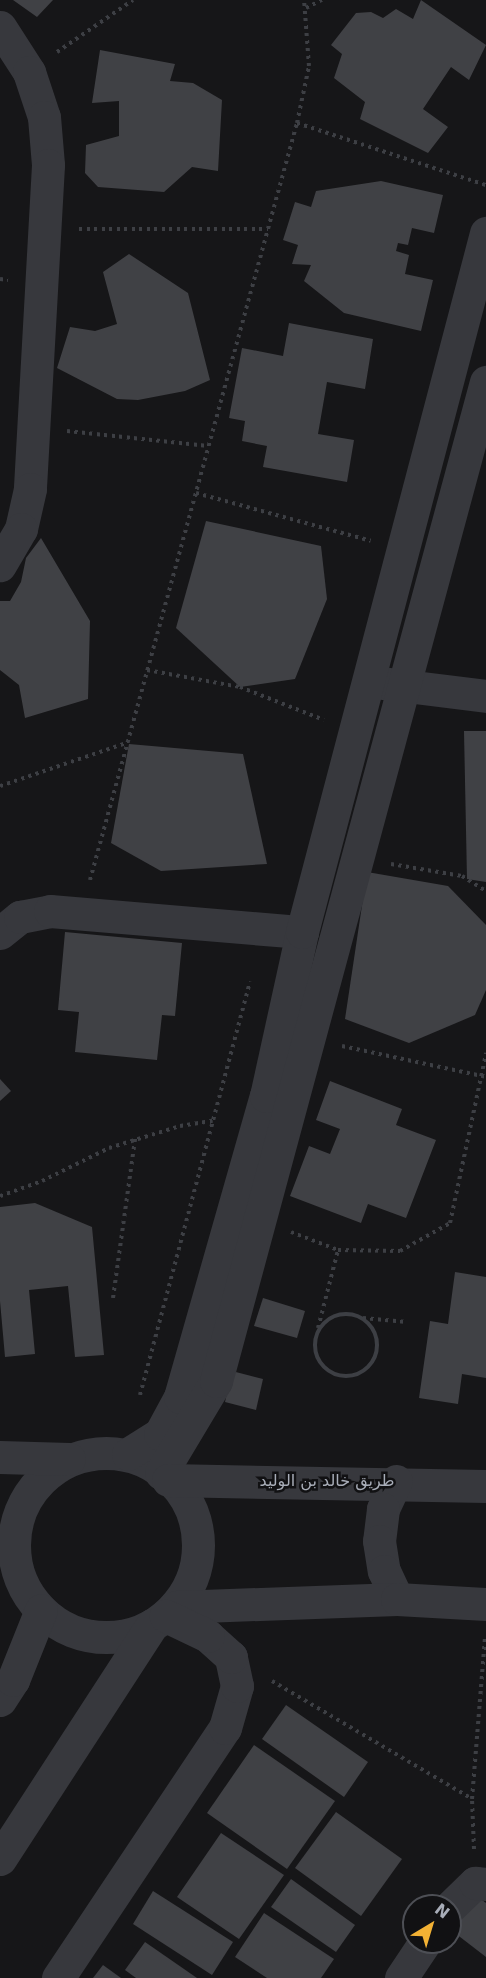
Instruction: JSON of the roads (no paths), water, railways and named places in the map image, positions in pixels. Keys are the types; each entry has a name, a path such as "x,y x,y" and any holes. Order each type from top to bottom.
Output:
{"street":[{"path":"0,27 29,72 44,117 48,165 30,489 21,529 0,565"},
{"path":"128,1454 160,1434 180,1397 266,1096 303,932 486,233"},
{"path":"164,1476 216,1381 486,382"},
{"path":"369,681 486,696"},
{"path":"0,933 20,917 50,911 303,932"},
{"path":"0,1457 69,1460 98,1452 128,1454 150,1462 187,1498 198,1526 199,1555 192,1583 165,1616 0,1859"},
{"path":"0,1700 13,1680 22,1592 15,1557 15,1527 25,1499 38,1484 69,1460"},
{"name":"طريق خالد بن الوليد","path":"164,1476 396,1481 486,1486"},
{"path":"396,1481 383,1509 379,1541 384,1571 397,1599"},
{"path":"22,1592 65,1628 94,1636 124,1635 165,1616 397,1599 486,1604"},
{"path":"58,1978 225,1728 237,1686 231,1657 208,1636 165,1616"},
{"path":"462,1898 481,1883"},
{"path":"401,1978 417,1954"}]}
